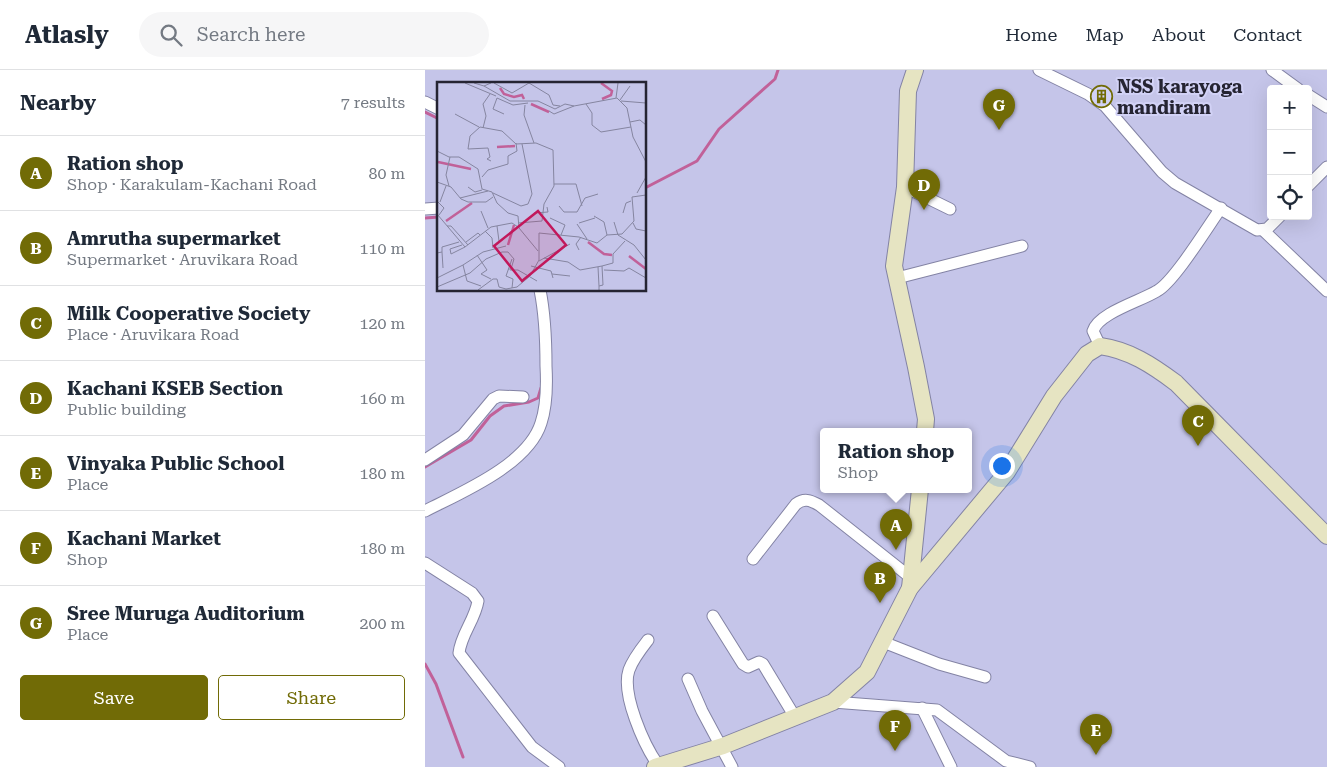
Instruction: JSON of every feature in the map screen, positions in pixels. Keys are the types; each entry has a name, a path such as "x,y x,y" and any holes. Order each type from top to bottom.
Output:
{"main road":[{"path":"915,70 908,91 905,187 894,266 917,367 926,419 925,428"},
{"path":"656,766 723,746 833,702 867,672 910,583 1007,472 1054,396 1087,354 1100,346 1116,348 1151,364 1175,383 1327,536"},
{"path":"910,583 920,493"}],"street":[{"path":"1039,70 1093,97 1110,112 1168,178 1252,228 1263,230 1327,291"},
{"path":"1272,70 1293,85"},
{"path":"1312,98 1327,107"},
{"path":"425,102 437,108"},
{"path":"1312,182 1327,167"},
{"path":"905,187 950,209"},
{"path":"1100,346 1093,332 1094,326 1105,317 1165,286 1221,208"},
{"path":"1263,230 1276,220"},
{"path":"897,278 1022,246"},
{"path":"425,511 453,499 489,478 524,450 541,423 547,389 545,334 539,291"},
{"path":"425,460 463,435 493,399 499,396 523,397"},
{"path":"753,559 796,504 802,500 807,500 819,504 910,583"},
{"path":"425,563 472,593 478,601 474,616 460,643 459,653 532,747 559,767"},
{"path":"713,616 743,664 748,667 759,662 763,664 795,717"},
{"path":"647,640 629,668 628,688 641,736 656,766"},
{"path":"883,642 939,664 985,677"},
{"path":"688,679 702,711 723,746 732,767"},
{"path":"833,702 922,708 945,714 1006,761 1030,767"},
{"path":"922,708 951,767"}],"waterway":[{"path":"646,187 697,161 719,129 775,79 778,70"},
{"path":"425,112 437,118"},
{"path":"425,218 437,217"},
{"path":"425,467 471,440 490,416 504,406 529,402 538,398 541,388"},
{"path":"425,664 436,684 463,757"}],"place":[{"name":"NSS karayoga mandiram","path":"1101,97"},
{"name":"Sree Muruga Auditorium","path":"999,130"},
{"name":"Kachani KSEB Section","path":"924,210"},
{"name":"Milk Cooperative Society","path":"1198,446"},
{"name":"Ration shop","path":"896,550"},
{"name":"Amrutha supermarket","path":"880,603"},
{"name":"Kachani Market","path":"895,751"},
{"name":"Vinyaka Public School","path":"1096,755"}]}
